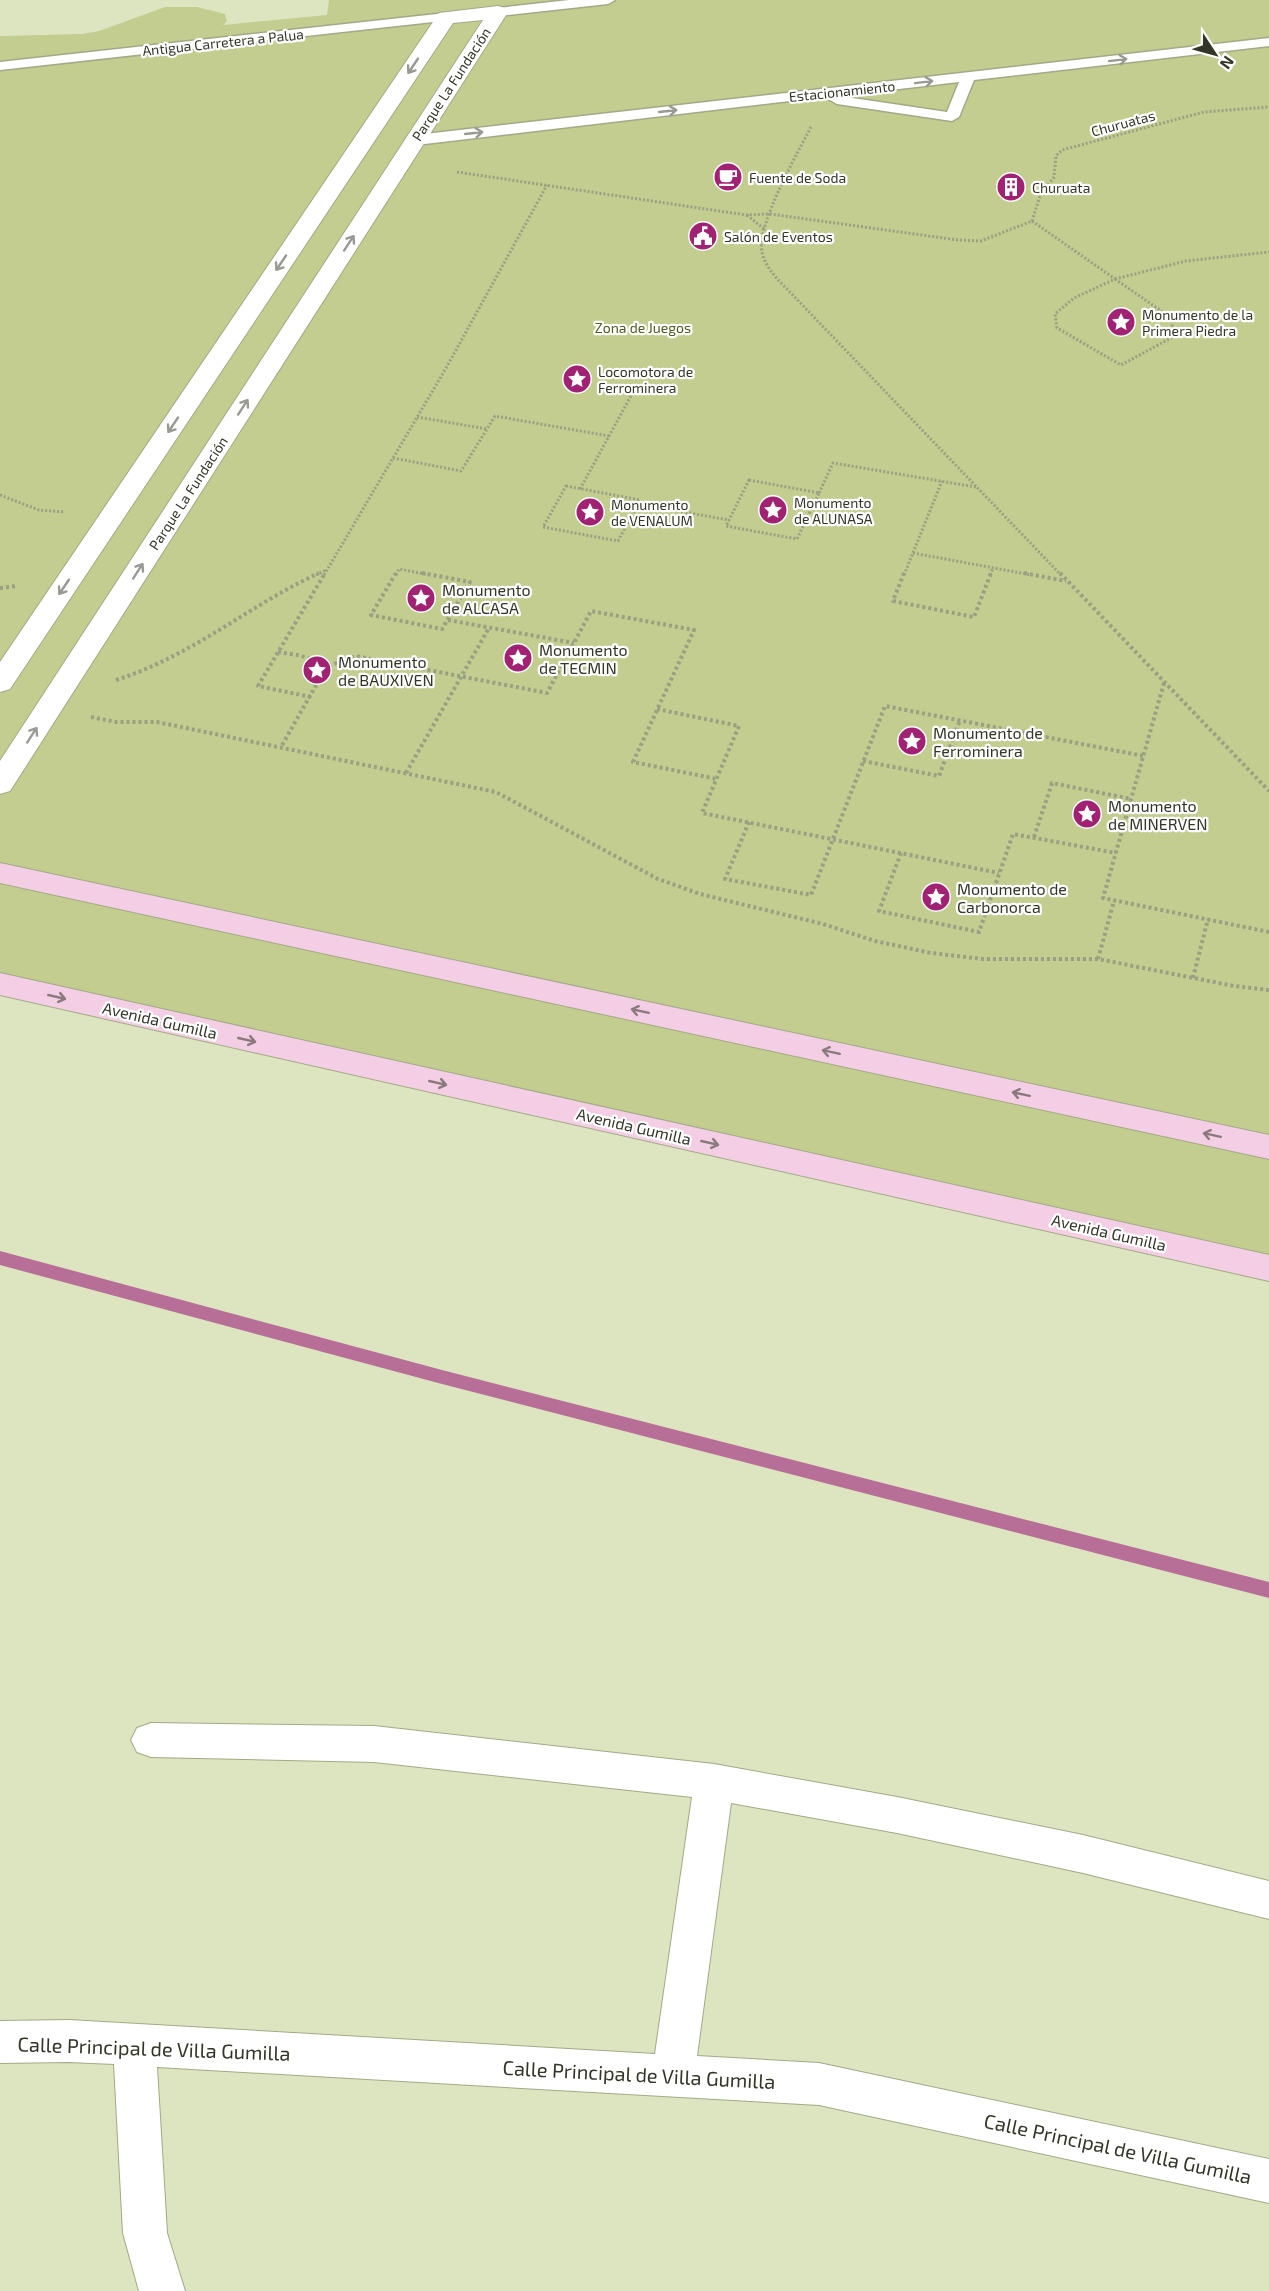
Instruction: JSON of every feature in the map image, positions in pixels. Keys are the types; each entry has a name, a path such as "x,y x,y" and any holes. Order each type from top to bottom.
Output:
{"main road":[{"path":"0,873 1269,1147"},
{"name":"Avenida Gumilla","path":"0,984 1269,1268"}],"street":[{"name":"Parque La Fundación","path":"446,17 498,12"},
{"name":"Parque La Fundación","path":"0,784 498,12"},
{"path":"0,683 446,17"},
{"path":"151,1740 374,1744 714,1782 897,1815 1083,1854 1269,1899"},
{"path":"673,2075 714,1782"},
{"name":"Calle Principal de Villa Gumilla","path":"0,2042 69,2041 819,2084 1269,2181"},
{"path":"134,2045 145,2233 162,2291"}],"lane":[{"path":"498,12 608,0"},
{"name":"Antigua Carretera a Palua","path":"0,66 446,17"},
{"name":"Estacionamiento","path":"416,140 1269,42"},
{"path":"806,95 952,117 968,77"}],"path":[{"path":"824,98 764,229 760,248 767,263 781,283 1269,791"},
{"name":"Churuatas","path":"1032,221 1040,196 1053,177 1056,156 1062,150 1204,112 1269,107"},
{"path":"400,163 746,215 770,214 958,240 981,241 1032,221 1116,278 1173,319 1171,338 1121,365 1057,328 1055,314 1062,306 1116,278 1196,259 1269,252"},
{"path":"312,697 258,686 417,417 547,185"},
{"path":"746,215 764,229"},
{"path":"580,489 632,394"},
{"path":"393,458 461,471 495,416 609,436"},
{"path":"417,417 487,429"},
{"path":"819,493 749,480 726,526 797,538 819,493 833,463 976,487"},
{"path":"942,481 893,601 974,617 993,568"},
{"path":"566,486 580,489 640,500 618,541 543,527 566,486"},
{"path":"0,495 39,510 78,512 118,507"},
{"path":"638,504 729,520"},
{"path":"913,553 1067,582"},
{"path":"399,569 470,582 448,620 442,629 371,615 399,569"},
{"path":"111,681 139,675 161,665 275,594 300,580 326,570"},
{"path":"323,668 356,656 547,693 591,611 694,630 633,762 717,779"},
{"path":"448,620 574,644"},
{"path":"406,772 489,628"},
{"path":"278,652 310,658 323,668"},
{"path":"280,747 312,697 322,678 323,668"},
{"path":"1164,683 1103,898 1269,932"},
{"path":"749,822 725,879 811,896 885,706 1144,756"},
{"path":"657,709 739,726 702,813 999,873"},
{"path":"81,716 116,722 157,722 496,792 542,815 626,864 700,894 823,924 875,941 932,953 983,959 1098,959 1269,990"},
{"path":"863,761 939,776 960,720"},
{"path":"1034,837 1052,783 1131,799"},
{"path":"901,853 879,911 979,932 1012,834 1116,853"},
{"path":"1098,959 1114,900"},
{"path":"1193,978 1208,919"}],"green space":[{"name":"Zona de Juegos","path":"329,0 1269,0 1269,1147 0,873 0,36 83,34 99,31 165,7 197,7 225,14 227,21 223,25 327,15"},
{"path":"0,878 1269,1154 1269,1261 0,979"}],"waterway":[{"path":"0,1258 442,1377 1269,1590"}],"place":[{"name":"Fuente de Soda","path":"728,177"},
{"name":"Churuata","path":"1011,187"},
{"name":"Salón de Eventos","path":"703,236"},
{"name":"Monumento de la Primera Piedra","path":"1121,322"},
{"name":"Locomotora de Ferrominera","path":"577,379"},
{"name":"Monumento de ALUNASA","path":"773,510"},
{"name":"Monumento de VENALUM","path":"590,512"},
{"name":"Monumento de ALCASA","path":"421,598"},
{"name":"Monumento de TECMIN","path":"518,658"},
{"name":"Monumento de BAUXIVEN","path":"317,670"},
{"name":"Monumento de Ferrominera","path":"912,741"},
{"name":"Monumento de MINERVEN","path":"1087,814"},
{"name":"Monumento de Carbonorca","path":"936,897"}]}
